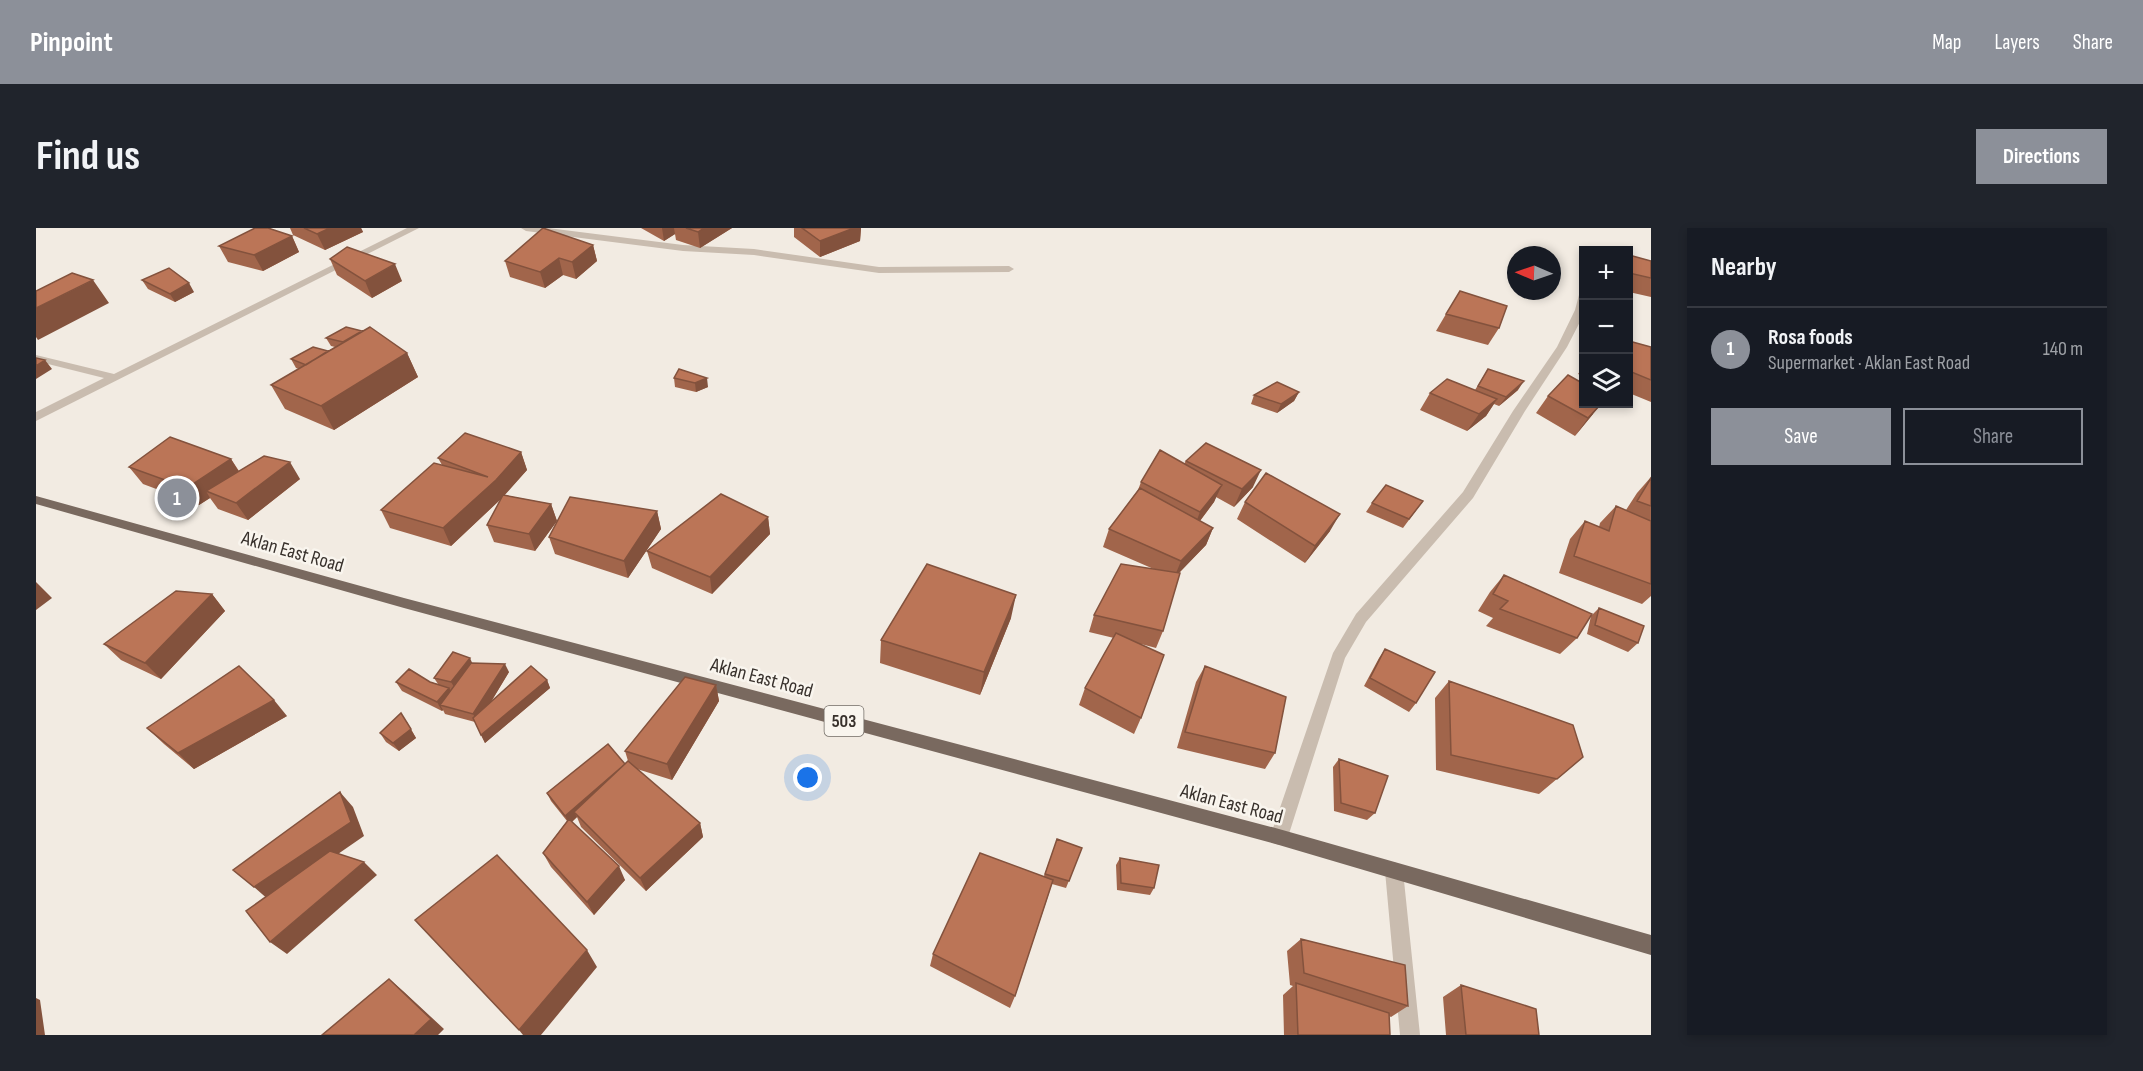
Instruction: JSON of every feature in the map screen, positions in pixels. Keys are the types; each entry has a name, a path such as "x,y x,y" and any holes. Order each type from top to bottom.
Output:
{"main road":[{"name":"Aklan East Road","path":"36,500 427,610 1279,837 1651,945"}],"street":[{"path":"36,417 414,228"},
{"path":"526,228 683,248 754,252 879,270 1009,269"},
{"path":"1279,837 1338,657 1362,618 1468,495 1562,347 1582,300"},
{"path":"36,358 113,377"},
{"path":"1394,871 1410,1035"}],"building":[{"path":"255,228 268,228 292,236 254,255 219,246"},
{"path":"304,228 330,228 317,234"},
{"path":"543,228 593,245 572,262 559,258 540,272 505,261"},
{"path":"686,228 704,228 698,232"},
{"path":"802,228 854,228 820,241"},
{"path":"347,247 395,264 365,281 330,259"},
{"path":"1633,256 1651,261 1651,278 1633,274"},
{"path":"169,268 189,283 170,294 142,280"},
{"path":"72,273 93,280 36,308 36,291"},
{"path":"1460,291 1507,306 1499,328 1446,314"},
{"path":"346,327 362,331 343,342 326,338"},
{"path":"370,327 407,353 321,406 271,385"},
{"path":"1633,342 1651,347 1651,380 1633,373"},
{"path":"313,347 328,351 306,365 291,359"},
{"path":"36,358 45,360 36,366"},
{"path":"679,369 707,378 695,383 674,378"},
{"path":"1488,369 1524,381 1506,397 1478,386"},
{"path":"1568,375 1579,381 1579,408 1597,408 1588,418 1548,396"},
{"path":"1447,379 1497,399 1479,414 1430,393"},
{"path":"1277,382 1299,392 1281,404 1254,395"},
{"path":"465,433 521,452 496,480 443,528 381,510 434,463 488,477 438,458"},
{"path":"170,437 231,459 187,488 129,467"},
{"path":"1206,443 1261,470 1242,489 1186,461"},
{"path":"1160,450 1222,485 1200,512 1141,482"},
{"path":"264,456 290,462 236,503 206,491"},
{"path":"1266,473 1340,514 1315,546 1245,502"},
{"path":"1651,478 1651,506 1637,501"},
{"path":"1386,485 1423,501 1409,519 1372,503"},
{"path":"1140,488 1213,528 1181,561 1109,529"},
{"path":"721,494 768,517 710,577 647,551"},
{"path":"503,495 551,504 529,534 487,525"},
{"path":"570,497 657,511 624,561 549,537"},
{"path":"1616,506 1651,521 1651,584 1574,556 1585,521 1609,531"},
{"path":"927,564 1016,595 984,672 881,640"},
{"path":"1121,564 1180,573 1163,631 1094,615"},
{"path":"1504,575 1592,614 1577,638 1500,609 1508,601 1493,594"},
{"path":"176,591 212,594 145,663 104,644"},
{"path":"1599,608 1644,626 1638,643 1595,625"},
{"path":"1116,633 1164,655 1141,718 1085,688"},
{"path":"1385,649 1435,672 1416,703 1370,678"},
{"path":"453,652 470,658 451,682 434,678"},
{"path":"471,663 505,664 473,714 440,705"},
{"path":"239,666 274,700 178,753 147,728"},
{"path":"531,666 547,680 481,735 473,718"},
{"path":"1205,666 1286,697 1275,753 1185,732"},
{"path":"409,669 430,682 449,688 437,702 396,682"},
{"path":"685,677 716,685 667,764 625,751"},
{"path":"1449,681 1573,725 1583,757 1557,779 1451,755"},
{"path":"401,713 411,729 393,743 380,733"},
{"path":"608,744 625,764 565,816 547,793"},
{"path":"1339,759 1388,776 1375,813 1341,803"},
{"path":"628,761 700,823 640,878 574,812"},
{"path":"340,792 351,822 254,887 233,870"},
{"path":"569,819 619,866 587,902 543,853"},
{"path":"1057,839 1082,848 1069,881 1045,874"},
{"path":"330,851 364,862 270,942 246,911"},
{"path":"980,853 1053,880 1015,996 933,954"},
{"path":"497,855 587,950 519,1030 415,920"},
{"path":"1120,858 1159,865 1154,888 1121,883"},
{"path":"1301,939 1405,965 1408,1006 1304,973"},
{"path":"389,979 431,1019 414,1035 322,1035"},
{"path":"1296,983 1389,1013 1390,1035 1298,1035"},
{"path":"1461,985 1536,1009 1539,1035 1466,1035"}],"place":[{"name":"Rosa foods","path":"177,498"}]}
